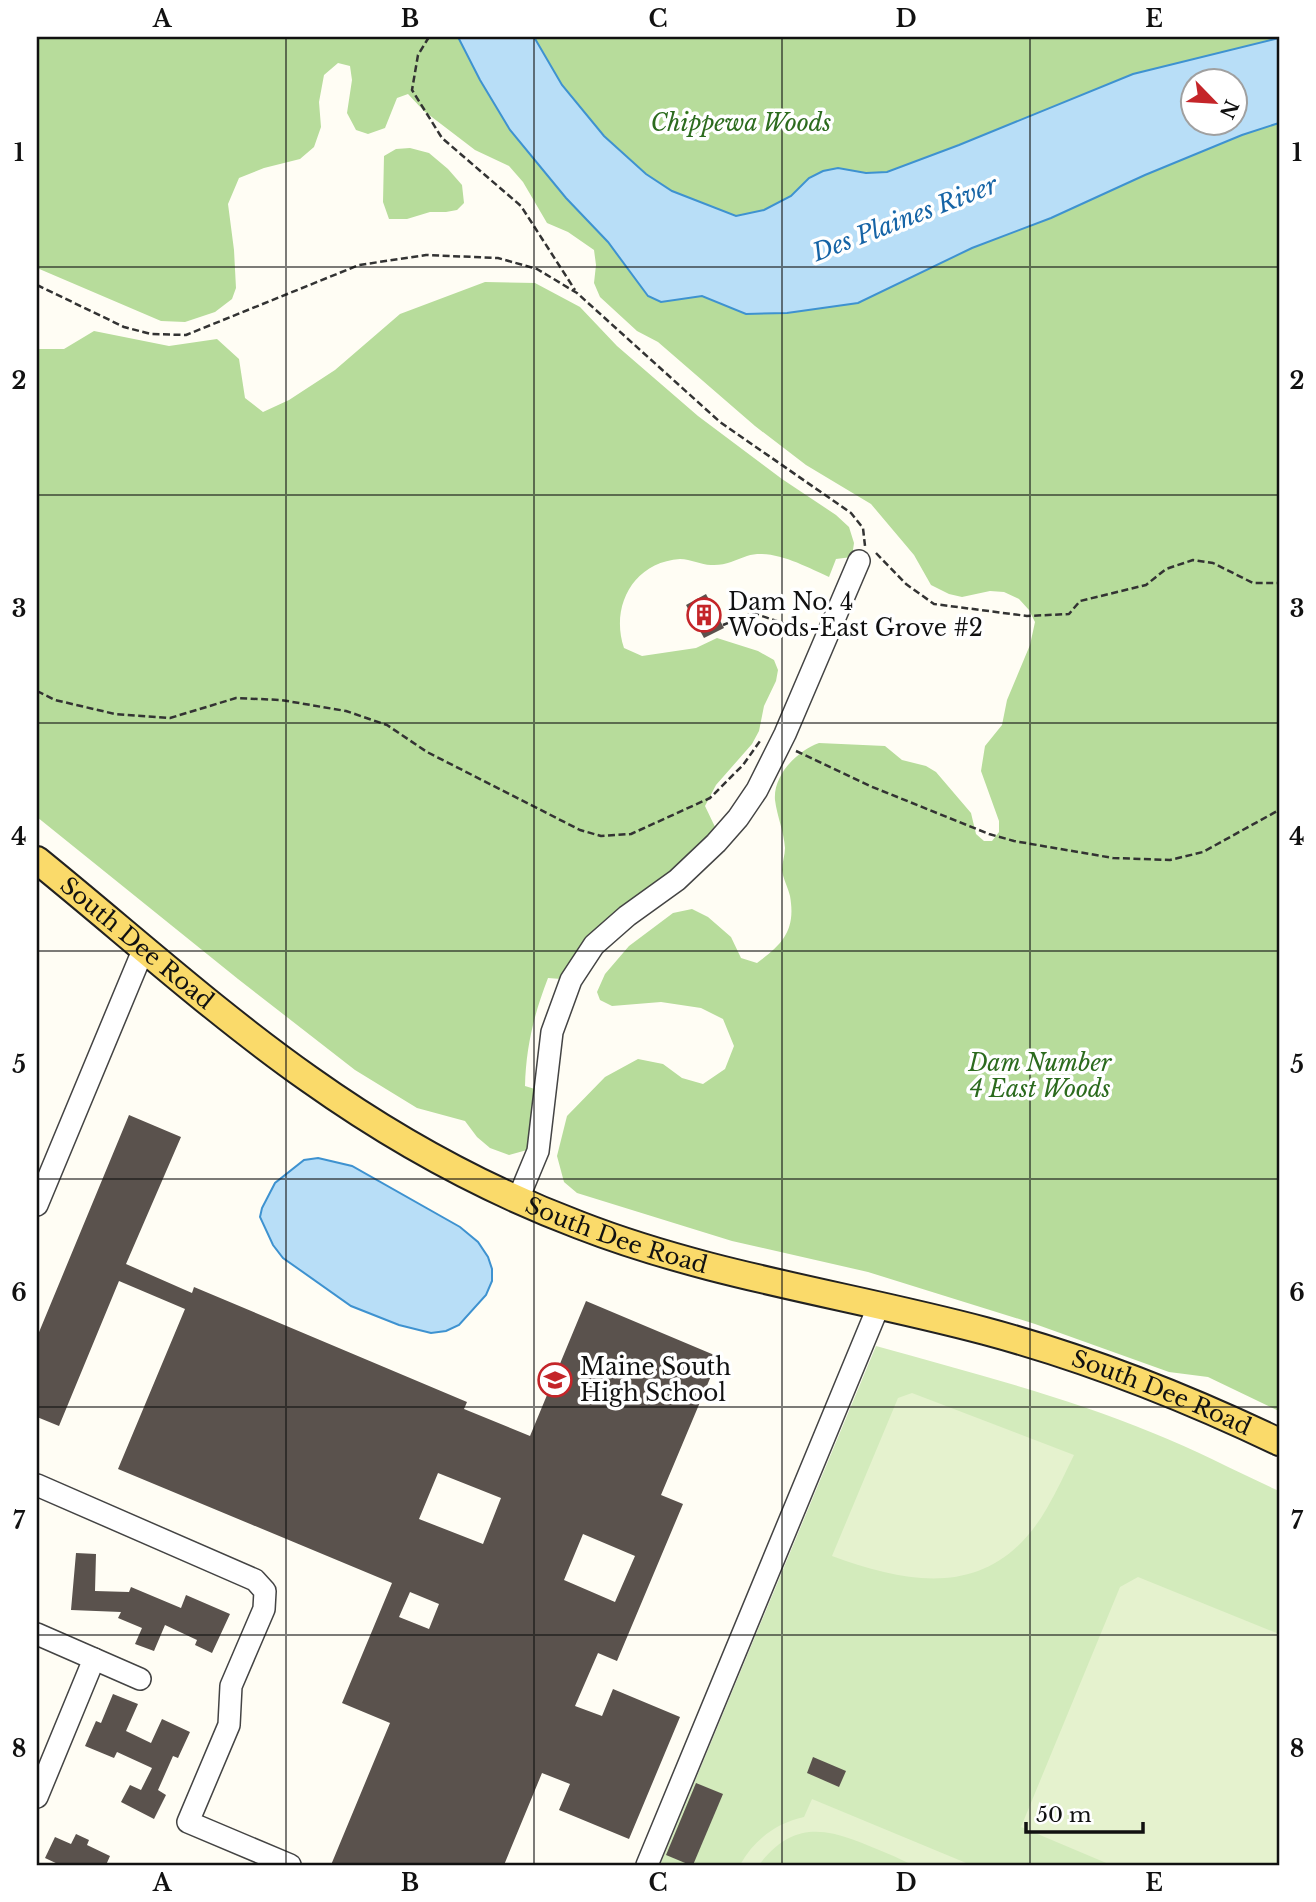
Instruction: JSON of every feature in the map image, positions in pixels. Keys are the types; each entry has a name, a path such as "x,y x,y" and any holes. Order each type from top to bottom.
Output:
{"main road":[{"name":"South Dee Road","path":"37,859 248,1033 328,1092 447,1165 518,1199 579,1226 656,1252 988,1332 1077,1360 1179,1398 1279,1442"}],"street":[{"path":"518,1199 538,1151 552,1032 571,980 594,945 627,916 677,880 716,844 738,818 757,790 785,734 863,552"},
{"path":"37,1205 144,948"},
{"path":"647,1865 880,1305"},
{"path":"37,1485 255,1580 265,1591 264,1609 231,1686 229,1725 188,1822 290,1865"},
{"path":"37,1634 140,1679"},
{"path":"37,1797 94,1659"}],"path":[{"path":"429,37 418,55 412,90 442,138 521,206 577,293"},
{"path":"37,285 124,327 151,334 186,335 359,265 426,255 498,258 537,270 577,293 720,422 850,513 863,528 863,552 934,604 1027,617 1069,614 1080,601 1146,585 1166,569 1193,560 1213,563 1253,583 1279,583"},
{"path":"723,625 753,613 825,638"},
{"path":"37,691 55,700 115,715 170,718 236,698 281,699 346,711 387,725 427,752 580,830 601,836 631,834 710,798 750,754"},
{"path":"788,748 875,788 989,834 1014,841 1113,858 1170,860 1203,852 1279,810"}],"green space":[{"name":"Dam Number 4 East Woods","path":"37,37 458,37 510,130 566,198 608,242 648,296 661,302 702,296 746,314 787,313 858,303 972,248 1051,218 1240,136 1250,136 1250,132 1279,123 1279,1411 1208,1377 1169,1372 1035,1324 868,1272 732,1241 577,1193 564,1182 557,1156 567,1116 605,1077 638,1059 663,1064 682,1078 703,1084 725,1069 734,1046 723,1019 701,1008 661,1002 612,1006 600,1000 597,992 605,974 629,946 673,913 692,909 708,917 731,937 741,958 757,963 786,935 791,908 782,870 785,848 775,791 782,773 795,758 819,743 885,746 902,760 926,766 936,772 971,813 976,834 984,841 992,841 999,832 999,821 981,771 985,746 1002,725 1007,700 1030,645 1035,622 1019,599 1004,592 990,591 962,597 931,585 914,555 871,504 806,465 755,426 658,342 637,331 600,297 594,283 594,250 568,232 547,223 523,182 509,166 475,150 424,111 408,94 397,98 385,128 368,134 356,130 347,113 352,80 350,66 338,63 324,75 319,102 321,127 314,147 300,159 264,168 239,178 228,204 236,288 232,299 215,312 185,322 161,321 37,268"},
{"name":"Chippewa Woods","path":"534,37 1279,38 1133,74 887,172 866,173 838,168 809,178 791,196 764,210 735,216 672,191 646,174 604,136 562,85"},
{"path":"410,148 429,153 462,185 464,203 457,210 430,212 407,219 389,219 383,202 384,156 396,149"},
{"path":"485,282 535,283 580,307 617,346 698,416 782,479 836,515 849,527 854,543 852,557 836,559 829,577 778,556 757,554 716,565 680,559 664,562 649,568 629,589 620,617 624,648 642,656 696,648 717,638 758,651 774,660 778,670 776,681 764,706 759,731 752,744 716,785 705,806 716,829 678,867 601,924 578,952 561,979 548,978 527,1058 525,1086 538,1090 533,1137 527,1150 509,1155 490,1148 465,1121 417,1108 355,1070 37,817 37,349 64,349 94,331 169,346 217,339 239,359 245,398 263,412 289,400 335,370 400,314"},
{"path":"876,1346 1085,1407 1185,1447 1279,1491 1279,1865 660,1865"},
{"path":"912,1393 1074,1455 1047,1508 1026,1537 1003,1558 978,1571 951,1577 923,1578 863,1567 832,1556 898,1398"},
{"path":"1138,1577 1279,1634 1278,1865 1111,1865 1021,1827 1120,1587"},
{"path":"812,1799 971,1865 929,1867 913,1864 855,1840 821,1832 789,1838 774,1848 759,1865 740,1865 759,1840 775,1828 804,1817"}],"water":[{"name":"Des Plaines River","path":"458,37 534,37 562,85 604,136 646,174 672,191 736,216 764,210 791,196 809,178 823,171 838,168 866,173 887,172 1133,74 1279,38 1279,123 1250,132 1250,66 1180,66 1180,136 1240,136 1051,218 972,248 858,303 787,313 746,314 702,296 661,302 648,296 608,242 566,198 510,130"},
{"path":"318,1158 352,1166 460,1227 478,1242 488,1257 492,1281 486,1295 459,1325 446,1331 431,1333 399,1325 351,1306 283,1258 273,1245 260,1217 262,1208 275,1183 304,1160"}],"building":[{"name":"Dam No. 4 Woods-East Grove #2","path":"706,594 724,628 704,638 686,605"},
{"path":"129,1115 181,1137 126,1264 192,1293 194,1287 467,1402 464,1409 530,1436 586,1301 719,1357 661,1495 683,1504 617,1661 598,1653 575,1706 602,1716 613,1689 680,1717 629,1839 559,1810 570,1784 542,1773 504,1865 331,1865 390,1723 342,1703 392,1583 118,1469 185,1309 119,1281 59,1426 37,1417 37,1337","holes":["438,1473 501,1498 483,1544 419,1519","583,1534 635,1556 615,1602 564,1580","410,1592 439,1604 429,1629 399,1617"]},
{"path":"76,1553 96,1554 95,1591 129,1592 131,1587 181,1608 186,1595 230,1614 212,1653 195,1645 197,1640 165,1625 154,1651 135,1644 142,1628 118,1618 121,1612 71,1610"},
{"path":"113,1694 138,1704 126,1731 151,1743 162,1719 190,1732 178,1758 173,1756 158,1790 166,1795 154,1819 121,1802 130,1785 141,1790 152,1768 117,1752 114,1758 85,1746 96,1721 101,1723"},
{"path":"813,1757 846,1771 839,1787 807,1773"},
{"path":"696,1783 723,1794 693,1865 690,1865 666,1855"},
{"path":"76,1834 89,1840 87,1845 110,1856 106,1865 60,1865 45,1858 55,1837 71,1844"}],"place":[{"name":"Dam No. 4 Woods-East Grove #2","path":"704,615"},
{"name":"Maine South High School","path":"555,1380"}]}
